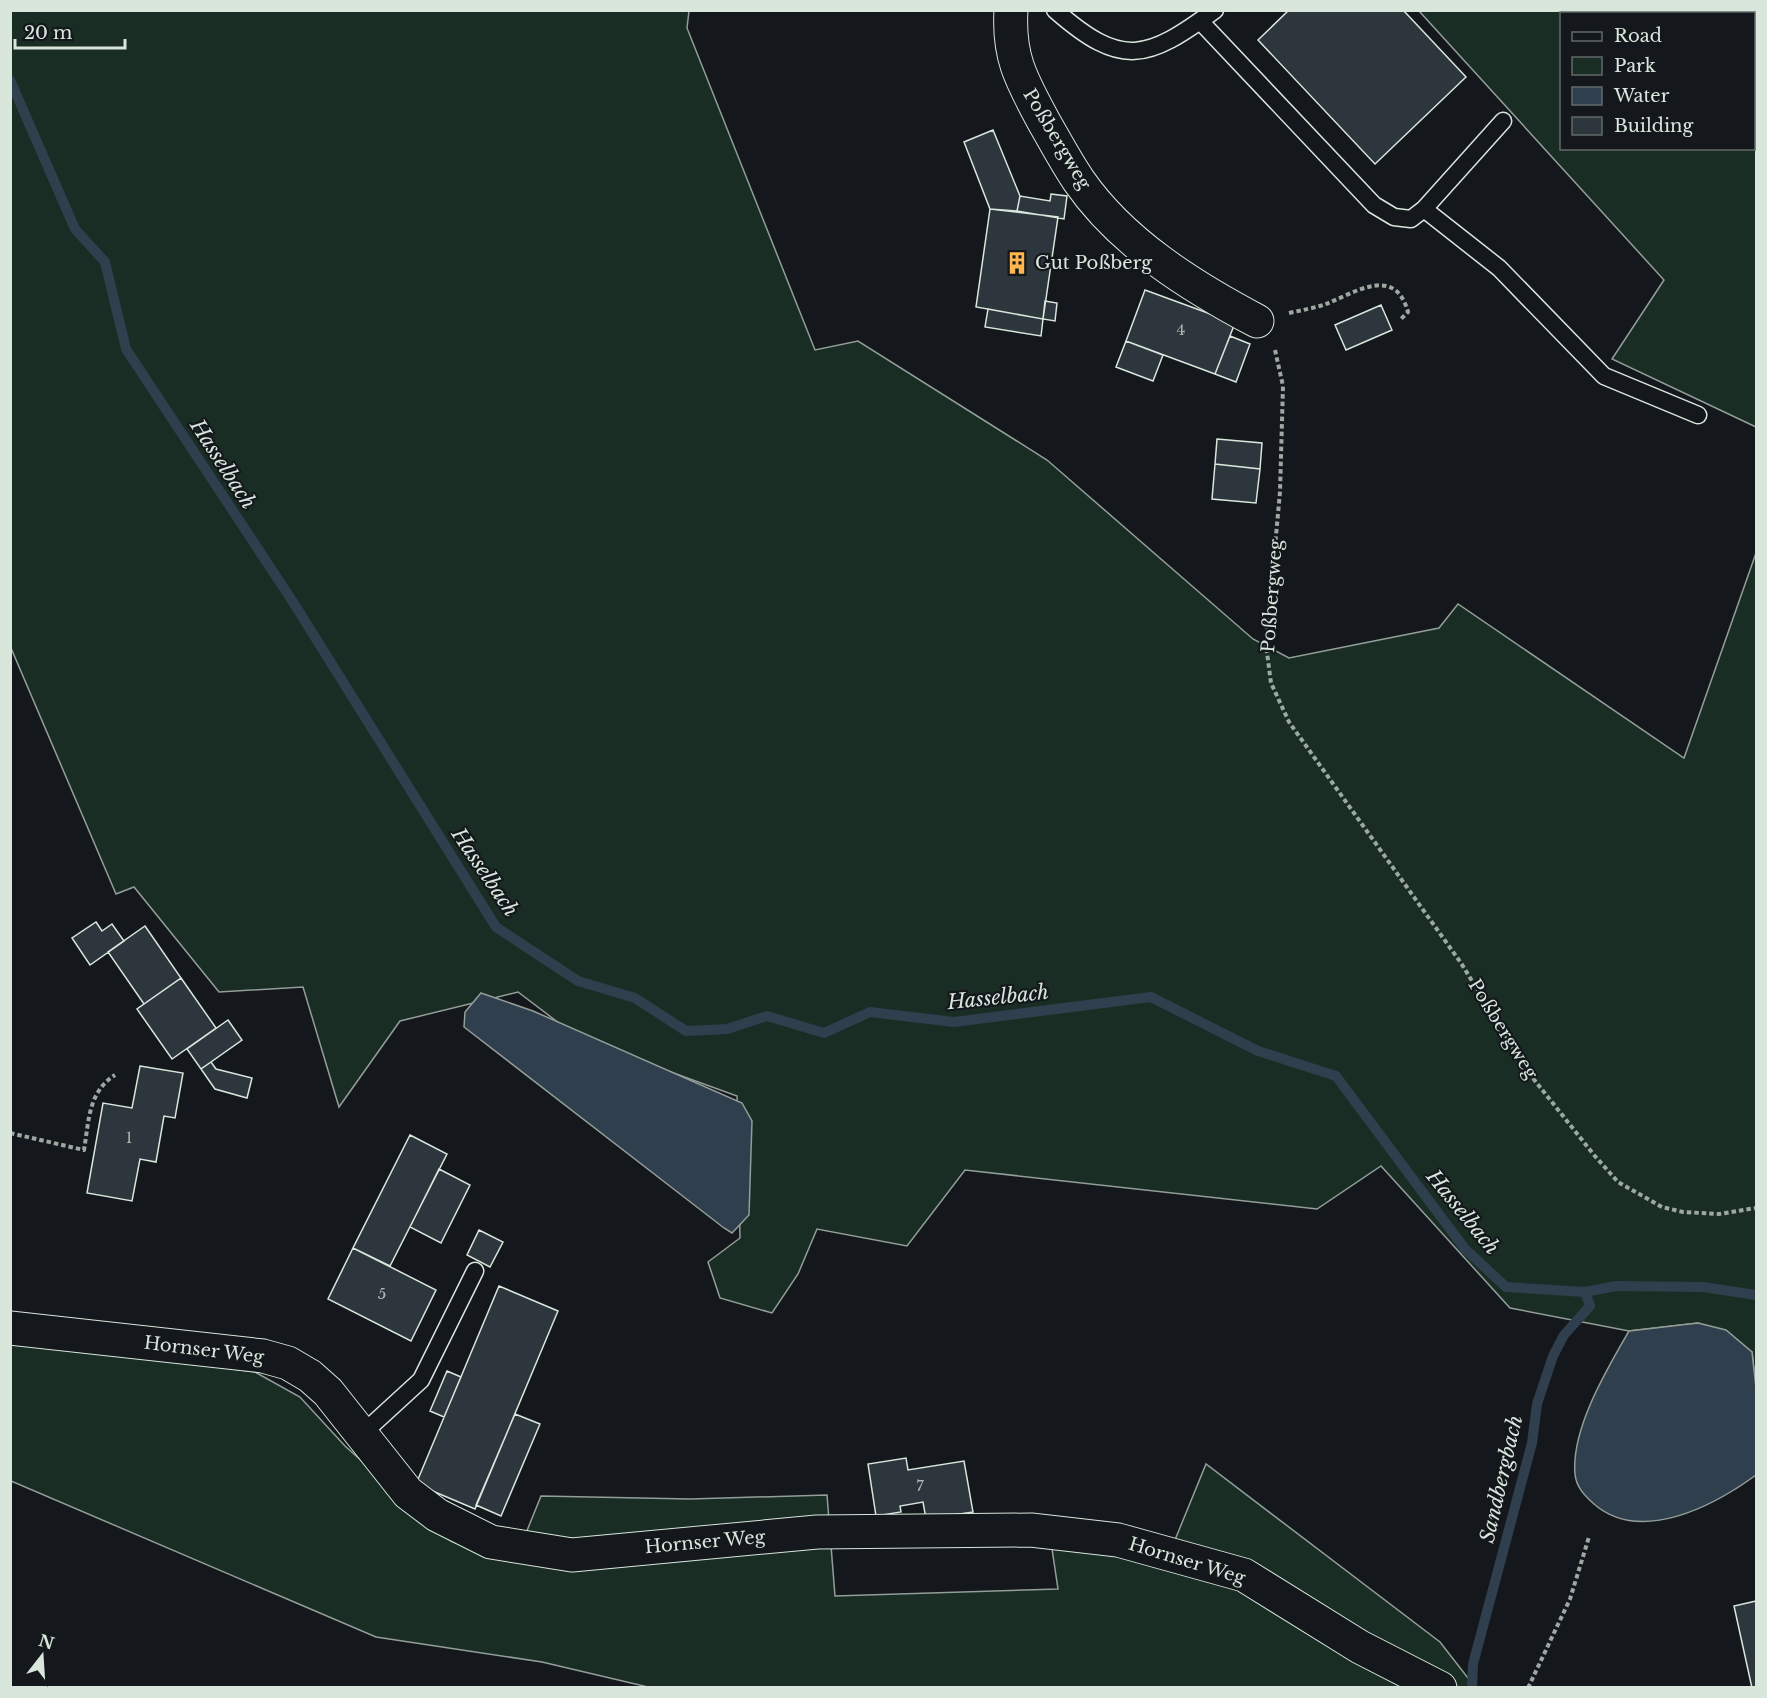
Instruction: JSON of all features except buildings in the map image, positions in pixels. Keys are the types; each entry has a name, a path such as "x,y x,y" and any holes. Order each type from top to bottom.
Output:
{"street":[{"name":"Poßbergweg","path":"1011,10 1010,37 1017,72 1079,181 1104,211 1153,257 1197,287 1257,321"},
{"name":"Hornser Weg","path":"10,1328 271,1358 288,1363 310,1376 328,1392 408,1494 437,1515 491,1542 572,1555 817,1532 1031,1530 1118,1540 1173,1553 1244,1575 1360,1647 1440,1688"}],"lane":[{"path":"1055,10 1081,33 1102,44 1125,51 1160,46 1215,10"},
{"path":"1200,21 1374,205 1394,217 1411,219 1424,209 1503,121"},
{"path":"1424,209 1499,268 1604,375 1698,415"},
{"path":"361,1435 421,1380 475,1271"}],"path":[{"path":"1257,321 1324,305 1369,285 1393,288 1405,300 1408,312 1401,318"},
{"name":"Poßbergweg","path":"1257,321 1278,357 1283,386 1280,492 1266,645 1271,683 1289,722 1461,963 1528,1072 1593,1155 1618,1182 1662,1207 1683,1212 1719,1214 1756,1208"},
{"path":"10,1133 84,1150 93,1098 98,1088 115,1075"},
{"path":"1528,1688 1570,1599 1589,1537"}],"green space":[{"path":"10,11 689,11 687,28 815,350 858,341 1047,460 1253,639 1289,658 1439,628 1458,604 1684,758 1756,553 1756,1388 1752,1352 1698,1323 1629,1331 1510,1308 1381,1166 1317,1209 965,1170 907,1246 817,1229 798,1274 772,1313 720,1298 708,1262 740,1238 737,1096 580,1039 518,992 400,1021 339,1107 303,987 219,992 134,887 116,894 11,648"},
{"path":"1419,11 1756,11 1756,427 1612,359 1664,280"},
{"path":"11,1340 255,1372 300,1397 345,1446 451,1541 480,1552 522,1543 541,1496 690,1499 827,1495 835,1596 1058,1589 1051,1542 1168,1557 1206,1464 1440,1642 1475,1687 648,1687 542,1662 376,1637 11,1481"}],"water":[{"path":"481,993 533,1011 742,1103 752,1121 749,1215 732,1233 724,1228 464,1027 465,1012"},
{"path":"1698,1323 1726,1330 1752,1352 1756,1388 1756,1475 1720,1498 1677,1516 1655,1521 1633,1521 1613,1516 1587,1498 1579,1487 1575,1474 1575,1456 1579,1438 1592,1400 1629,1331"}],"waterway":[{"name":"Hasselbach","path":"10,80 75,229 105,262 126,349 293,602 496,927 578,981 635,998 686,1031 727,1029 767,1016 824,1033 870,1012 954,1022 1151,997 1258,1051 1336,1076 1465,1249 1506,1287 1585,1292 1616,1286 1703,1287 1756,1295"},
{"name":"Sandbergbach","path":"1472,1688 1473,1664 1532,1443 1537,1404 1553,1356 1564,1335 1590,1306 1585,1292"}],"place":[{"name":"Gut Poßberg","path":"1017,263"}]}
